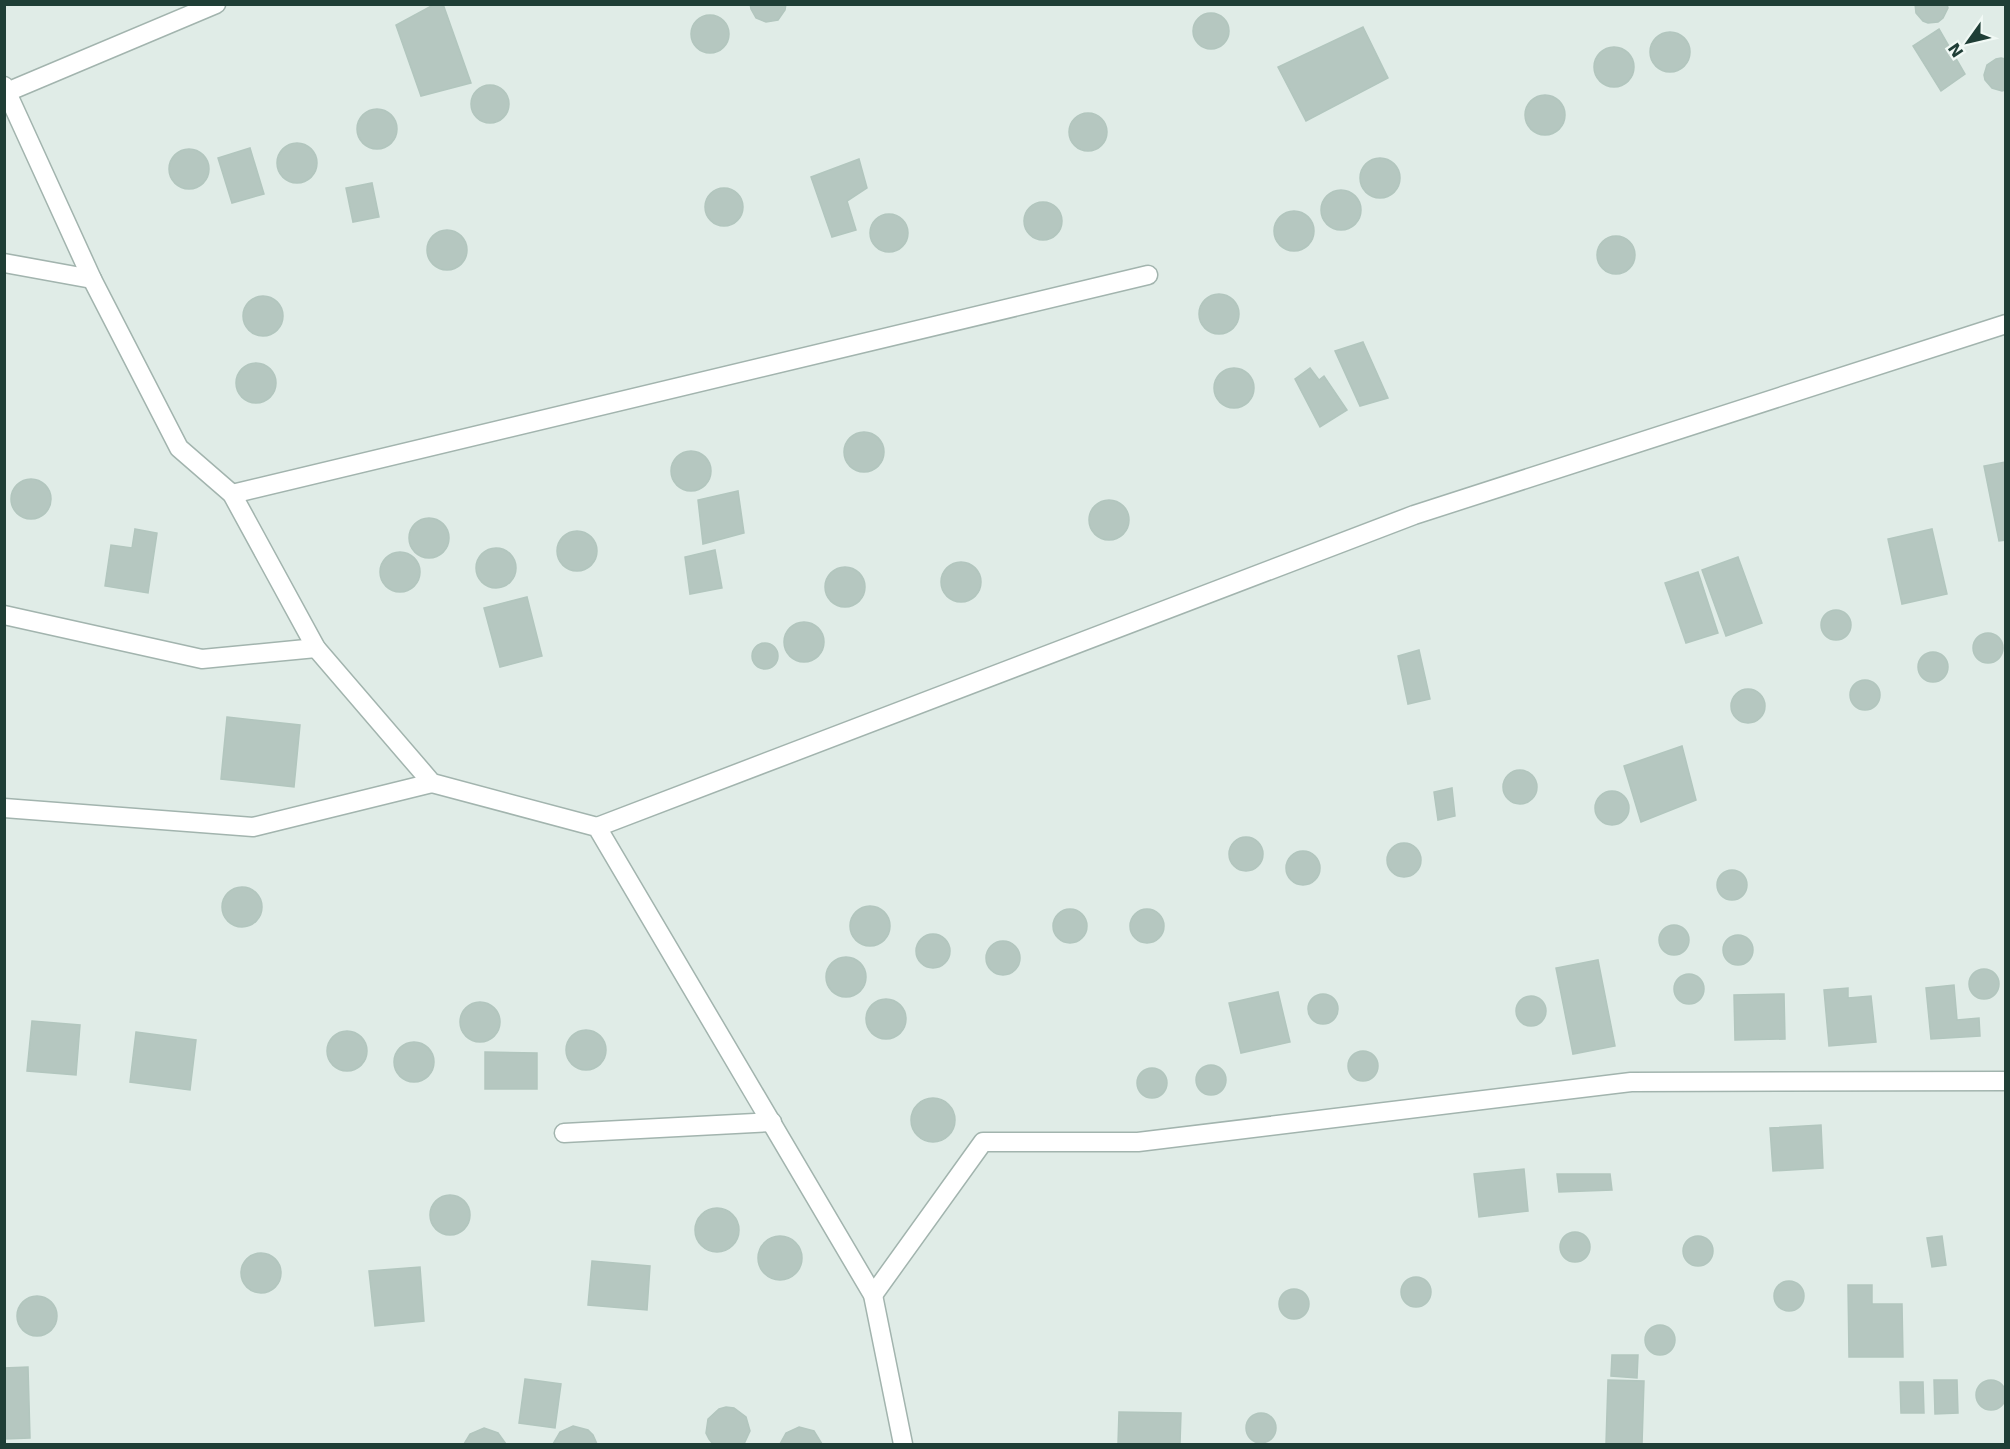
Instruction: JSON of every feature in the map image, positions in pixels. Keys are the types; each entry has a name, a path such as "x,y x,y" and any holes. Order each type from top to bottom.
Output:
{"street":[{"path":"216,4 6,89 92,279 179,448 232,494 316,648 432,783"},
{"path":"4,263 92,279"},
{"path":"232,494 1148,275"},
{"path":"4,808 253,827 432,783 597,827 1414,515 2006,324"},
{"path":"4,615 202,659 316,648"},
{"path":"597,827 873,1295 903,1444"},
{"path":"873,1295 983,1143 1138,1143 1631,1082 2006,1082"},
{"path":"564,1133 772,1122"}],"building":[{"path":"435,4 443,4 471,83 421,96 396,25"},
{"path":"750,4 786,4 778,20 766,22 756,18"},
{"path":"1915,4 1947,4 1948,8 1938,22 1928,23 1916,13"},
{"path":"1211,13 1224,18 1229,31 1224,44 1211,49 1198,44 1193,31 1198,18"},
{"path":"710,15 724,20 729,34 724,48 710,53 696,48 691,34 696,20"},
{"path":"1363,27 1388,78 1306,121 1278,67"},
{"path":"1939,29 1965,74 1941,91 1913,46"},
{"path":"1670,32 1678,33 1684,38 1689,44 1689,60 1684,66 1678,71 1670,72 1662,71 1656,66 1651,60 1650,52 1651,44 1656,38 1662,33"},
{"path":"1614,47 1622,48 1628,53 1633,59 1633,75 1628,81 1622,86 1614,87 1606,86 1600,81 1595,75 1594,67 1595,59 1600,53 1606,48"},
{"path":"2001,58 2006,59 2006,90 2002,91 1992,88 1984,75 1987,65"},
{"path":"490,85 504,90 509,104 504,118 490,123 476,118 471,104 476,90"},
{"path":"1545,95 1553,96 1559,101 1564,107 1564,123 1559,129 1553,134 1545,135 1537,134 1531,129 1526,123 1525,115 1526,107 1531,101 1537,96"},
{"path":"377,109 385,110 391,115 396,121 396,137 391,143 385,148 377,149 369,148 363,143 358,137 357,129 358,121 363,115 369,110"},
{"path":"1088,113 1102,118 1107,132 1102,146 1088,151 1074,146 1069,132 1074,118"},
{"path":"297,143 305,144 311,149 316,155 316,171 311,177 305,182 297,183 289,182 283,177 278,171 277,163 278,155 283,149 289,144"},
{"path":"250,148 264,194 232,203 218,158"},
{"path":"189,149 197,150 203,155 208,161 208,177 203,183 197,188 189,189 181,188 175,183 170,177 169,169 170,161 175,155 181,150"},
{"path":"1380,158 1388,159 1394,164 1399,170 1399,186 1394,192 1388,197 1380,198 1372,197 1366,192 1361,186 1360,178 1361,170 1366,164 1372,159"},
{"path":"859,159 867,188 847,201 856,230 832,237 811,177"},
{"path":"372,183 379,217 353,222 346,188"},
{"path":"724,188 738,193 743,207 738,221 724,226 710,221 705,207 710,193"},
{"path":"1341,190 1349,191 1355,196 1360,202 1360,218 1355,224 1349,229 1341,230 1333,229 1327,224 1322,218 1321,210 1322,202 1327,196 1333,191"},
{"path":"1043,202 1057,207 1062,221 1057,235 1043,240 1029,235 1024,221 1029,207"},
{"path":"1294,211 1302,212 1308,217 1313,223 1313,239 1308,245 1302,250 1294,251 1286,250 1280,245 1275,239 1274,231 1275,223 1280,217 1286,212"},
{"path":"889,214 903,219 908,233 903,247 889,252 875,247 870,233 875,219"},
{"path":"447,230 455,231 461,236 466,242 466,258 461,264 455,269 447,270 439,269 433,264 428,258 427,250 428,242 433,236 439,231"},
{"path":"1616,236 1629,242 1635,255 1629,268 1616,274 1603,268 1597,255 1603,242"},
{"path":"1219,294 1227,295 1233,300 1238,306 1238,322 1233,328 1227,333 1219,334 1211,333 1205,328 1200,322 1199,314 1200,306 1205,300 1211,295"},
{"path":"263,296 271,297 277,302 282,308 282,324 277,330 271,335 263,336 255,335 249,330 244,324 243,316 244,308 249,302 255,297"},
{"path":"1363,342 1388,398 1360,406 1335,351"},
{"path":"256,363 264,364 270,369 275,375 275,391 270,397 264,402 256,403 248,402 242,397 237,391 236,383 237,375 242,369 248,364"},
{"path":"1234,368 1242,369 1248,374 1253,380 1253,396 1248,402 1242,407 1234,408 1226,407 1220,402 1215,396 1214,388 1215,380 1220,374 1226,369"},
{"path":"1310,368 1319,380 1324,376 1347,410 1320,427 1295,379"},
{"path":"864,432 872,433 878,438 883,444 883,460 878,466 872,471 864,472 856,471 850,466 845,460 844,452 845,444 850,438 856,433"},
{"path":"691,451 699,452 705,457 710,463 710,479 705,485 699,490 691,491 683,490 677,485 672,479 671,471 672,463 677,457 683,452"},
{"path":"2006,462 2006,540 1999,541 1984,466"},
{"path":"31,479 39,480 45,485 50,491 50,507 45,513 39,518 31,519 23,518 17,513 12,507 11,499 12,491 17,485 23,480"},
{"path":"738,491 744,533 703,544 698,500"},
{"path":"1109,500 1117,501 1123,506 1128,512 1128,528 1123,534 1117,539 1109,540 1101,539 1095,534 1090,528 1089,520 1090,512 1095,506 1101,501"},
{"path":"429,518 437,519 443,524 448,530 448,546 443,552 437,557 429,558 421,557 415,552 410,546 409,538 410,530 415,524 421,519"},
{"path":"135,529 157,533 148,593 105,586 111,545 132,548"},
{"path":"1932,529 1947,594 1902,604 1888,539"},
{"path":"577,531 585,532 591,537 596,543 596,559 591,565 585,570 577,571 569,570 563,565 558,559 557,551 558,543 563,537 569,532"},
{"path":"496,548 504,549 510,554 515,560 515,576 510,582 504,587 496,588 488,587 482,582 477,576 476,568 477,560 482,554 488,549"},
{"path":"715,550 722,588 690,594 685,557"},
{"path":"400,552 408,553 414,558 419,564 419,580 414,586 408,591 400,592 392,591 386,586 381,580 380,572 381,564 386,558 392,553"},
{"path":"1738,557 1762,623 1726,636 1702,570"},
{"path":"961,562 969,563 975,568 980,574 980,590 975,596 969,601 961,602 953,601 947,596 942,590 941,582 942,574 947,568 953,563"},
{"path":"845,567 853,568 859,573 864,579 864,595 859,601 853,606 845,607 837,606 831,601 826,595 825,587 826,579 831,573 837,568"},
{"path":"1698,572 1718,633 1686,643 1665,583"},
{"path":"527,597 542,656 500,667 484,608"},
{"path":"1836,610 1847,614 1851,625 1847,636 1836,640 1825,636 1821,625 1825,614"},
{"path":"804,622 812,623 818,628 823,634 823,650 818,656 812,661 804,662 796,661 790,656 785,650 784,642 785,634 790,628 796,623"},
{"path":"1988,633 1999,637 2003,648 1999,659 1988,663 1977,659 1973,648 1977,637"},
{"path":"765,643 774,647 778,656 774,665 765,669 756,665 752,656 756,647"},
{"path":"1419,650 1430,699 1408,704 1398,656"},
{"path":"1933,652 1944,656 1948,667 1944,678 1933,682 1922,678 1918,667 1922,656"},
{"path":"1865,680 1876,684 1880,695 1876,706 1865,710 1854,706 1850,695 1854,684"},
{"path":"1748,689 1760,694 1765,706 1760,718 1748,723 1736,718 1731,706 1736,694"},
{"path":"227,717 300,725 294,787 221,779"},
{"path":"1682,746 1696,800 1641,822 1624,766"},
{"path":"1520,770 1532,775 1537,787 1532,799 1520,804 1508,799 1503,787 1508,775"},
{"path":"1452,788 1455,816 1438,820 1434,792"},
{"path":"1612,791 1624,796 1629,808 1624,820 1612,825 1600,820 1595,808 1600,796"},
{"path":"1246,837 1258,842 1263,854 1258,866 1246,871 1234,866 1229,854 1234,842"},
{"path":"1404,843 1416,848 1421,860 1416,872 1404,877 1392,872 1387,860 1392,848"},
{"path":"1303,851 1315,856 1320,868 1315,880 1303,885 1291,880 1286,868 1291,856"},
{"path":"1732,870 1743,874 1747,885 1743,896 1732,900 1721,896 1717,885 1721,874"},
{"path":"242,887 250,888 256,893 261,899 261,915 256,921 250,926 242,927 234,926 228,921 223,915 222,907 223,899 228,893 234,888"},
{"path":"870,906 878,907 884,912 889,918 889,934 884,940 878,945 870,946 862,945 856,940 851,934 850,926 851,918 856,912 862,907"},
{"path":"1070,909 1082,914 1087,926 1082,938 1070,943 1058,938 1053,926 1058,914"},
{"path":"1147,909 1159,914 1164,926 1159,938 1147,943 1135,938 1130,926 1135,914"},
{"path":"1674,925 1685,929 1689,940 1685,951 1674,955 1663,951 1659,940 1663,929"},
{"path":"933,934 945,939 950,951 945,963 933,968 921,963 916,951 921,939"},
{"path":"1738,935 1749,939 1753,950 1749,961 1738,965 1727,961 1723,950 1727,939"},
{"path":"1003,941 1015,946 1020,958 1015,970 1003,975 991,970 986,958 991,946"},
{"path":"846,957 854,958 860,963 865,969 865,985 860,991 854,996 846,997 838,996 832,991 827,985 826,977 827,969 832,963 838,958"},
{"path":"1598,960 1615,1046 1573,1054 1556,968"},
{"path":"1984,969 1995,973 1999,984 1995,995 1984,999 1973,995 1969,984 1973,973"},
{"path":"1689,974 1700,978 1704,989 1700,1000 1689,1004 1678,1000 1674,989 1678,978"},
{"path":"1954,985 1957,1020 1979,1018 1980,1036 1931,1039 1926,988"},
{"path":"1848,988 1848,998 1871,996 1876,1042 1829,1046 1824,990"},
{"path":"1278,992 1290,1042 1241,1053 1229,1003"},
{"path":"1323,994 1334,998 1338,1009 1334,1020 1323,1024 1312,1020 1308,1009 1312,998"},
{"path":"1784,994 1785,1039 1735,1040 1734,995"},
{"path":"1531,996 1542,1000 1546,1011 1542,1022 1531,1026 1520,1022 1516,1011 1520,1000"},
{"path":"886,999 894,1000 900,1005 905,1011 905,1027 900,1033 894,1038 886,1039 878,1038 872,1033 867,1027 866,1019 867,1011 872,1005 878,1000"},
{"path":"480,1002 488,1003 494,1008 499,1014 499,1030 494,1036 488,1041 480,1042 472,1041 466,1036 461,1030 460,1022 461,1014 466,1008 472,1003"},
{"path":"32,1021 80,1025 76,1075 27,1071"},
{"path":"586,1030 594,1031 600,1036 605,1042 605,1058 600,1064 594,1069 586,1070 578,1069 572,1064 567,1058 566,1050 567,1042 572,1036 578,1031"},
{"path":"347,1031 355,1032 361,1037 366,1043 366,1059 361,1065 355,1070 347,1071 339,1070 333,1065 328,1059 327,1051 328,1043 333,1037 339,1032"},
{"path":"136,1032 196,1040 190,1090 130,1082"},
{"path":"414,1042 422,1043 428,1048 433,1054 433,1070 428,1076 422,1081 414,1082 406,1081 400,1076 395,1070 394,1062 395,1054 400,1048 406,1043"},
{"path":"1363,1051 1374,1055 1378,1066 1374,1077 1363,1081 1352,1077 1348,1066 1352,1055"},
{"path":"485,1052 537,1053 537,1089 485,1089"},
{"path":"1211,1065 1222,1069 1226,1080 1222,1091 1211,1095 1200,1091 1196,1080 1200,1069"},
{"path":"1152,1068 1163,1072 1167,1083 1163,1094 1152,1098 1141,1094 1137,1083 1141,1072"},
{"path":"933,1098 948,1105 955,1120 948,1135 933,1142 918,1135 911,1120 918,1105"},
{"path":"1821,1125 1823,1168 1773,1171 1770,1128"},
{"path":"1524,1169 1528,1211 1479,1217 1474,1174"},
{"path":"1557,1174 1610,1174 1612,1190 1559,1192"},
{"path":"450,1195 458,1196 464,1201 469,1207 469,1223 464,1229 458,1234 450,1235 442,1234 436,1229 431,1223 430,1215 431,1207 436,1201 442,1196"},
{"path":"717,1208 732,1215 739,1230 732,1245 717,1252 702,1245 695,1230 702,1215"},
{"path":"1575,1232 1586,1236 1590,1247 1586,1258 1575,1262 1564,1258 1560,1247 1564,1236"},
{"path":"780,1236 795,1243 802,1258 795,1273 780,1280 765,1273 758,1258 765,1243"},
{"path":"1698,1236 1709,1240 1713,1251 1709,1262 1698,1266 1687,1262 1683,1251 1687,1240"},
{"path":"1942,1236 1946,1265 1932,1267 1927,1238"},
{"path":"261,1253 269,1254 275,1259 280,1265 280,1281 275,1287 269,1292 261,1293 253,1292 247,1287 242,1281 241,1273 242,1265 247,1259 253,1254"},
{"path":"592,1261 650,1266 647,1310 588,1305"},
{"path":"420,1267 424,1321 375,1326 369,1271"},
{"path":"1416,1277 1427,1281 1431,1292 1427,1303 1416,1307 1405,1303 1401,1292 1405,1281"},
{"path":"1789,1281 1800,1285 1804,1296 1800,1307 1789,1311 1778,1307 1774,1296 1778,1285"},
{"path":"1848,1285 1872,1285 1872,1304 1902,1304 1903,1357 1849,1357"},
{"path":"1294,1289 1305,1293 1309,1304 1305,1315 1294,1319 1283,1315 1279,1304 1283,1293"},
{"path":"37,1296 45,1297 51,1302 56,1308 56,1324 51,1330 45,1335 37,1336 29,1335 23,1330 18,1324 17,1316 18,1308 23,1302 29,1297"},
{"path":"1660,1325 1671,1329 1675,1340 1671,1351 1660,1355 1649,1351 1645,1340 1649,1329"},
{"path":"1612,1355 1638,1355 1637,1378 1611,1376"},
{"path":"28,1367 30,1438 4,1439 4,1368"},
{"path":"525,1379 561,1384 555,1428 519,1423"},
{"path":"1608,1380 1644,1381 1642,1444 1606,1444"},
{"path":"1934,1380 1957,1380 1958,1413 1935,1414"},
{"path":"1991,1380 2002,1384 2006,1395 2002,1406 1991,1410 1980,1406 1976,1395 1980,1384"},
{"path":"1900,1382 1923,1382 1924,1413 1901,1413"},
{"path":"734,1408 746,1417 750,1431 744,1444 713,1444 706,1433 708,1419 719,1409"},
{"path":"1119,1412 1181,1413 1180,1444 1118,1444"},
{"path":"1261,1413 1272,1417 1276,1428 1272,1439 1261,1443 1250,1439 1246,1428 1250,1417"},
{"path":"573,1426 588,1430 597,1444 553,1444 560,1432"},
{"path":"799,1427 814,1431 822,1444 780,1444 786,1433"},
{"path":"484,1428 498,1433 506,1444 464,1444 470,1434"}]}
